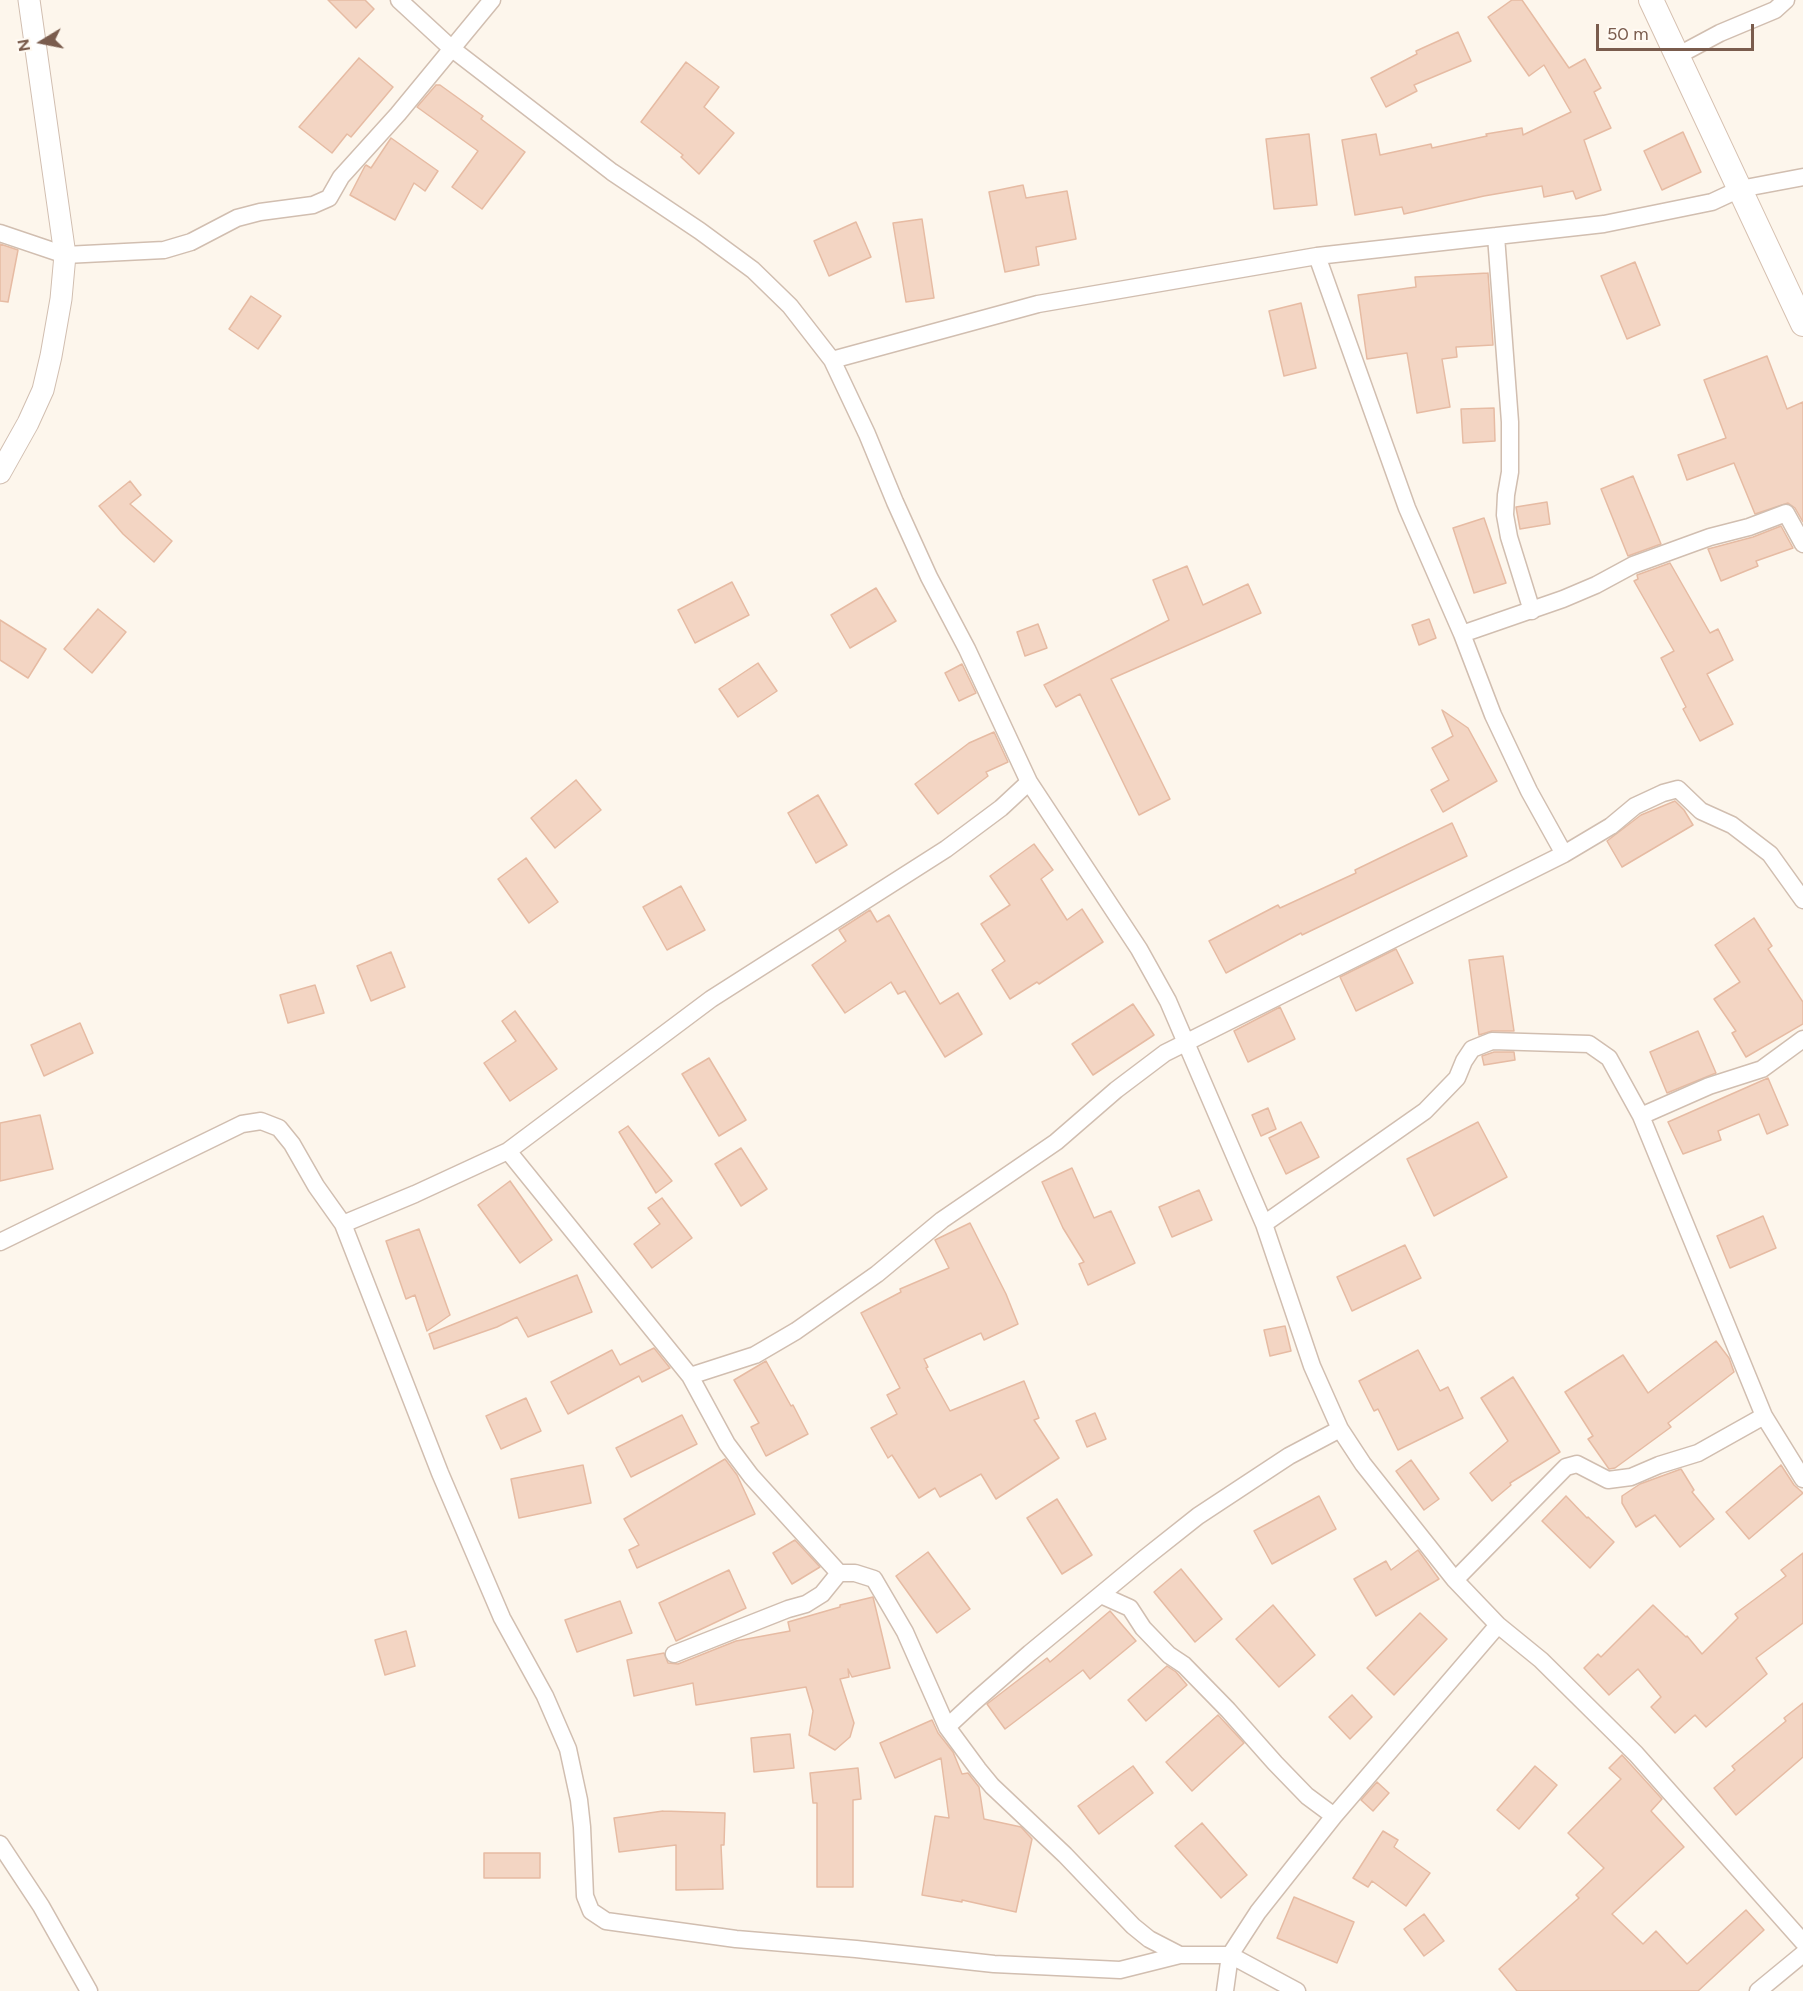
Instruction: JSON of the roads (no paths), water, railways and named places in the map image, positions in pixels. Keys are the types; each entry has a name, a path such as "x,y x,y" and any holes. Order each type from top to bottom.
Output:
{"main road":[{"path":"1651,0 1803,324"}],"street":[{"path":"0,473 28,423 43,390 55,333 65,255 29,0"},
{"path":"399,0 451,48 612,172 753,270 790,306 832,360 924,566 967,649 1029,783 1139,949 1168,1001 1264,1224 1312,1366 1340,1429 1363,1464 1455,1580 1498,1625 1541,1660 1636,1754 1803,1942"},
{"path":"0,233 65,255 171,249 191,242 237,218 260,212 313,205 329,198 341,177 398,114 492,0"},
{"path":"1677,56 1720,33 1775,10 1786,0"},
{"path":"832,360 1038,304 1317,256 1561,230 1652,215 1712,202 1740,189 1803,177"},
{"path":"1496,236 1510,422 1510,472 1505,515 1509,537 1532,611"},
{"path":"1317,256 1407,508 1462,634 1493,715 1529,790 1564,854"},
{"path":"1462,634 1532,611 1596,585 1633,565 1786,513 1803,544"},
{"path":"343,1224 508,1151 711,999 946,849 1001,808 1029,783"},
{"path":"690,1376 755,1355 795,1331 877,1274 942,1220 1056,1142 1140,1071 1184,1042 1564,854 1611,826 1635,806 1663,792 1678,789 1701,811 1732,825 1770,854 1803,900"},
{"path":"1641,1116 1709,1086 1762,1069 1803,1039"},
{"path":"1264,1224 1425,1110 1456,1078 1472,1048 1492,1041 1589,1044 1609,1058 1641,1116 1764,1416 1803,1479"},
{"path":"0,1242 242,1124 261,1121 279,1128 292,1144 316,1186 343,1224 440,1473 502,1618 545,1696 568,1749 580,1809 585,1896 591,1911 606,1921 670,1931 994,1964 1120,1970 1180,1955 1230,1955 1297,1991"},
{"path":"508,1151 690,1376 727,1444 739,1460 839,1573 855,1573 874,1580 905,1632 947,1727 992,1786 1065,1855 1133,1926 1149,1939 1180,1955"},
{"path":"1455,1580 1566,1467 1577,1464 1608,1480 1631,1476 1698,1453 1764,1416"},
{"path":"947,1727 1101,1594 1198,1516 1289,1456 1340,1429"},
{"path":"674,1654 806,1604 822,1594 839,1573"},
{"path":"1101,1594 1130,1608 1143,1628 1169,1654 1184,1665 1228,1710 1307,1796 1334,1816"},
{"path":"1225,1991 1230,1955 1258,1912 1334,1816 1498,1625"},
{"path":"0,1844 41,1906 89,1991"},
{"path":"1758,1991 1803,1954"}]}
